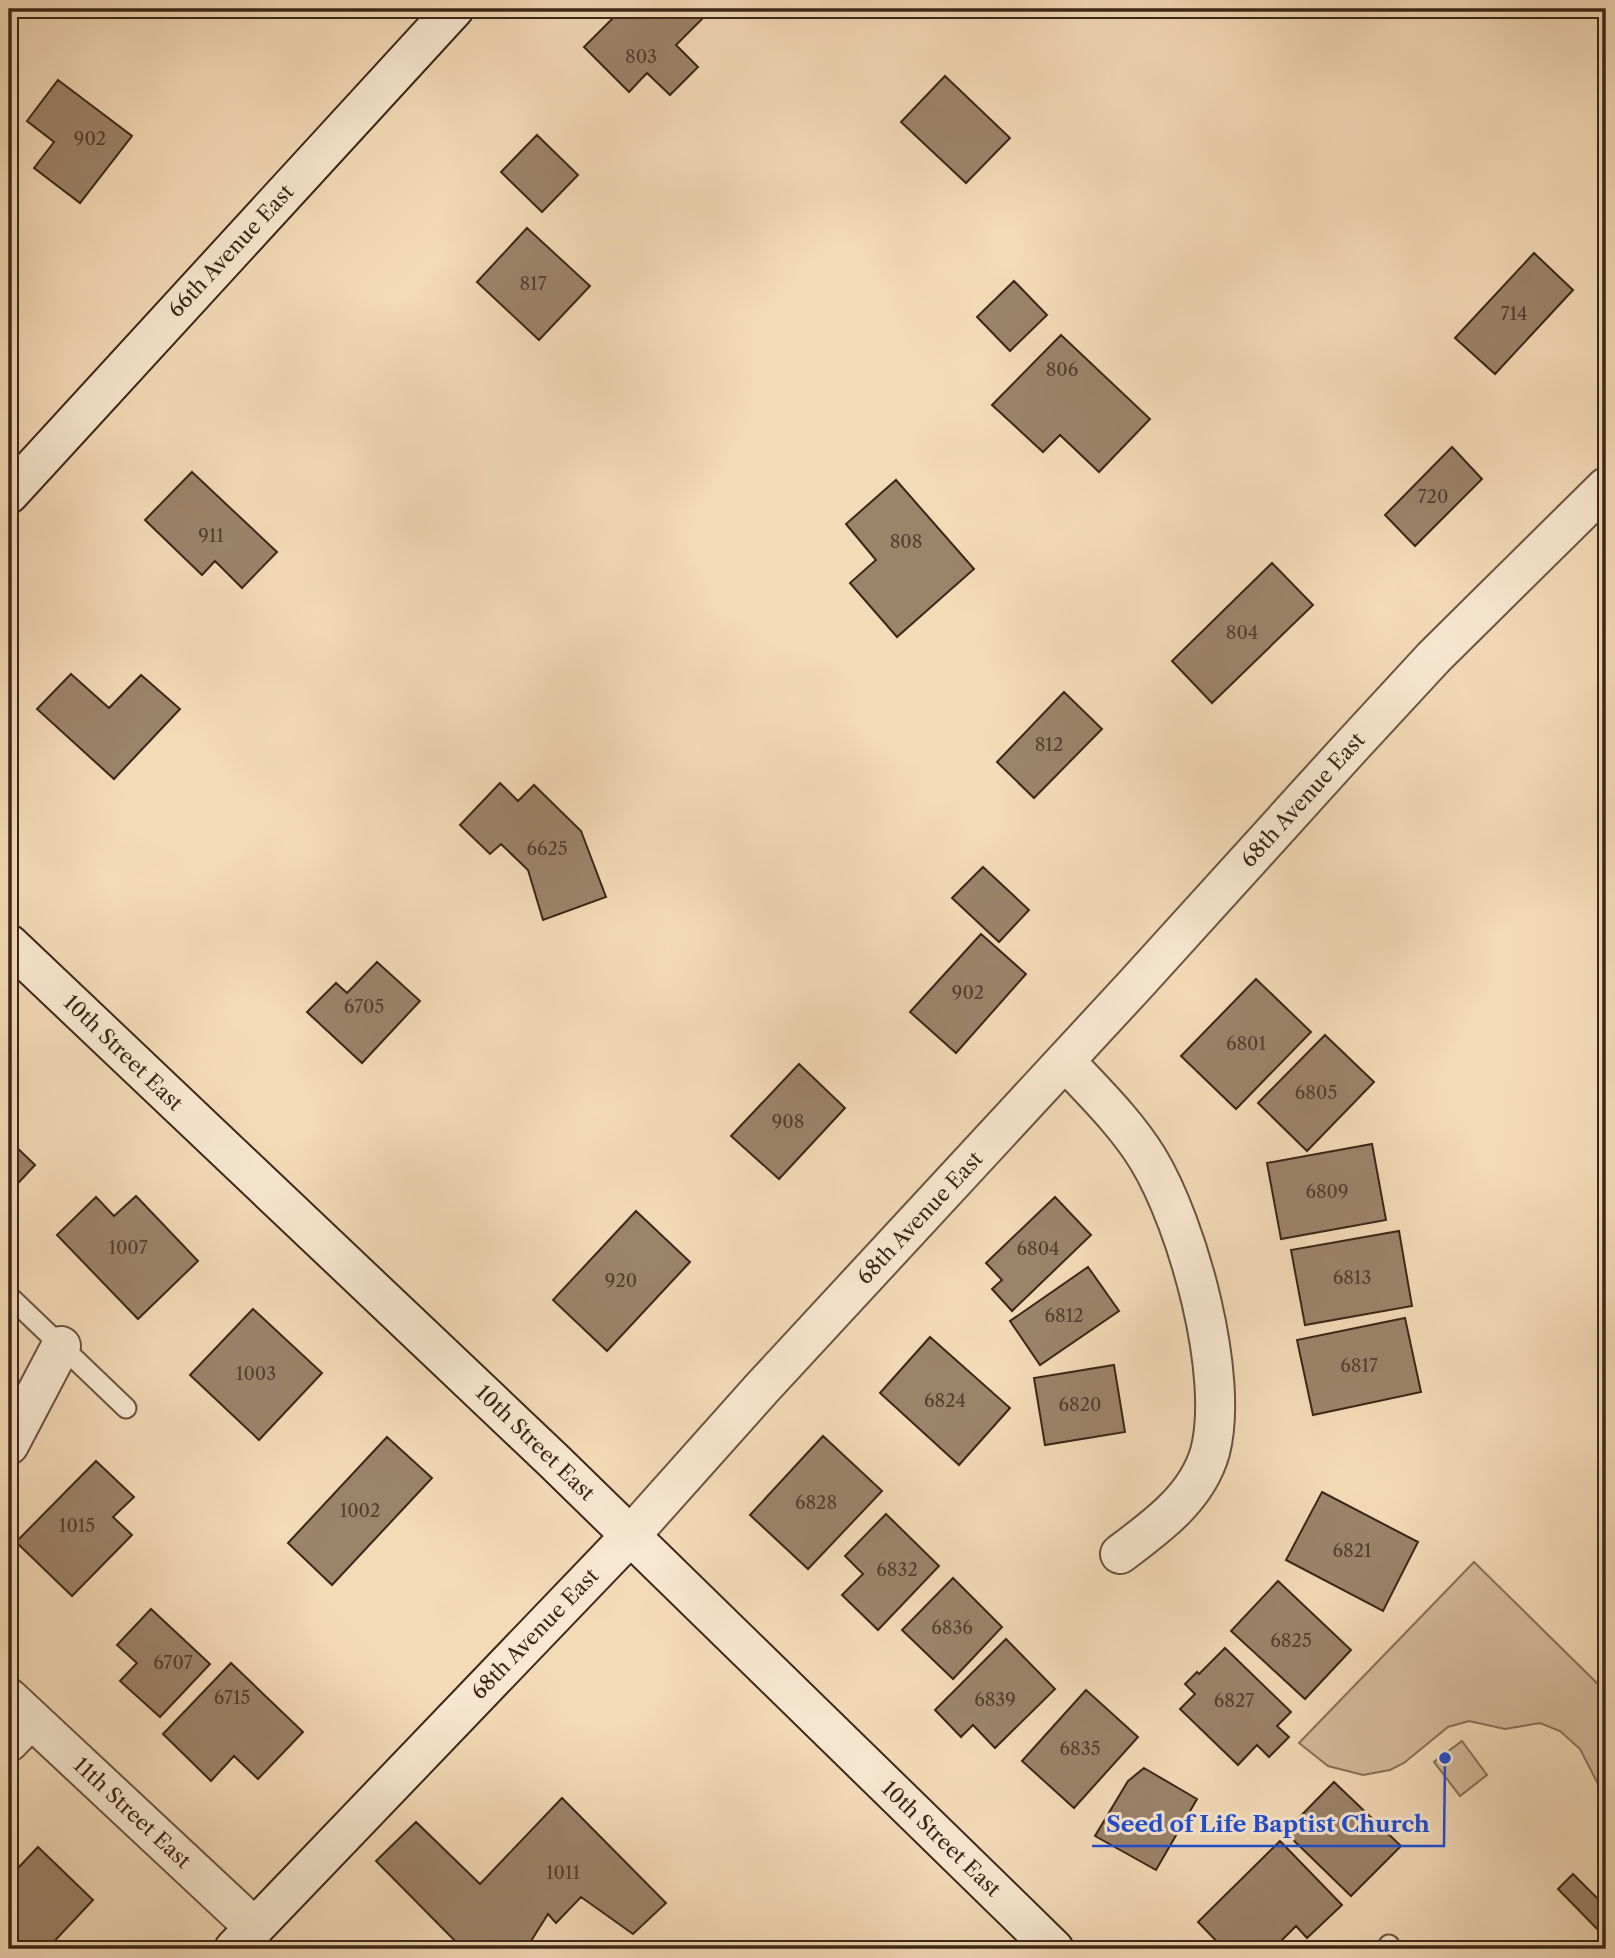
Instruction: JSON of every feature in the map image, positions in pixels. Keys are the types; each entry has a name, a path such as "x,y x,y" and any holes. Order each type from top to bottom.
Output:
{"street":[{"name":"66th Avenue East","path":"9,494 454,9"},
{"name":"68th Avenue East","path":"244,1938 630,1536 772,1377 1434,657 1606,486"},
{"name":"10th Street East","path":"9,944 555,1462 1054,1949"},
{"path":"1065,1061 1115,1116 1147,1158 1173,1208 1189,1253 1213,1364 1214,1412 1210,1452 1194,1485 1167,1518 1120,1554"},
{"path":"9,1445 61,1346"},
{"name":"11th Street East","path":"16,1720 244,1938"}],"lane":[{"path":"9,1296 126,1408"}],"shaded area":[{"path":"1474,1562 1606,1692 1606,1773 1597,1782 1580,1749 1560,1731 1540,1723 1505,1729 1469,1721 1448,1727 1404,1763 1390,1770 1363,1775 1328,1766 1299,1743"},
{"path":"1462,1741 1487,1775 1460,1796 1434,1762"}],"building":[{"path":"622,9 712,9 676,45 698,67 670,95 647,73 629,92 584,47"},
{"path":"945,76 1010,138 966,183 901,122"},
{"path":"58,80 132,136 80,203 34,168 54,142 27,121"},
{"path":"537,135 578,175 542,212 501,172"},
{"path":"527,228 590,286 539,340 477,282"},
{"path":"1534,253 1573,290 1495,374 1455,338"},
{"path":"1014,281 1047,315 1010,351 977,317"},
{"path":"1061,335 1150,419 1099,472 1060,435 1043,452 992,405"},
{"path":"1452,447 1482,479 1415,546 1385,515"},
{"path":"192,472 277,552 242,588 215,561 202,575 145,520"},
{"path":"896,480 974,569 897,637 850,583 876,560 846,524"},
{"path":"1272,563 1313,605 1212,703 1172,661"},
{"path":"71,674 109,708 141,675 180,709 114,779 37,709"},
{"path":"1064,692 1102,729 1034,798 997,762"},
{"path":"500,783 518,801 534,785 581,831 606,897 543,920 528,870 501,844 490,854 460,825"},
{"path":"983,867 1029,910 999,942 952,898"},
{"path":"981,934 1026,974 956,1053 910,1012"},
{"path":"377,962 420,1001 362,1063 307,1012 336,983 347,993"},
{"path":"1256,979 1311,1032 1236,1109 1181,1056"},
{"path":"1325,1035 1374,1082 1307,1151 1258,1103"},
{"path":"799,1064 845,1108 779,1179 731,1136"},
{"path":"9,1140 35,1165 9,1193"},
{"path":"1372,1144 1386,1220 1281,1239 1267,1163"},
{"path":"136,1196 198,1261 138,1319 57,1235 96,1197 114,1216"},
{"path":"1055,1197 1091,1235 1012,1311 992,1289 1002,1280 986,1263"},
{"path":"636,1211 690,1262 607,1351 553,1300"},
{"path":"1399,1231 1412,1306 1305,1325 1291,1250"},
{"path":"1088,1267 1119,1311 1040,1365 1010,1321"},
{"path":"253,1309 322,1373 259,1440 190,1375"},
{"path":"1405,1318 1421,1392 1313,1415 1297,1340"},
{"path":"930,1337 1010,1408 959,1465 880,1393"},
{"path":"1114,1365 1125,1432 1045,1445 1034,1378"},
{"path":"823,1436 882,1491 808,1569 750,1515"},
{"path":"387,1437 432,1478 332,1585 288,1543"},
{"path":"96,1461 134,1497 113,1517 132,1535 72,1596 16,1542"},
{"path":"1322,1492 1418,1542 1383,1611 1286,1560"},
{"path":"886,1514 939,1566 878,1630 842,1595 863,1574 845,1556"},
{"path":"953,1578 1002,1627 953,1679 902,1630"},
{"path":"1278,1581 1351,1650 1305,1699 1231,1631"},
{"path":"151,1609 210,1664 160,1717 120,1681 137,1663 117,1645"},
{"path":"1006,1639 1055,1689 995,1748 973,1725 961,1737 935,1710"},
{"path":"1225,1648 1291,1712 1277,1726 1289,1737 1269,1757 1257,1745 1238,1765 1180,1709 1195,1694 1185,1684"},
{"path":"231,1663 303,1732 258,1779 234,1756 211,1781 163,1734"},
{"path":"1086,1690 1138,1737 1074,1808 1022,1761"},
{"path":"1144,1768 1197,1799 1156,1870 1095,1836 1128,1781"},
{"path":"1334,1782 1401,1846 1351,1896 1285,1832"},
{"path":"562,1798 666,1903 633,1934 581,1897 556,1923 548,1914 526,1949 463,1949 376,1861 416,1822 480,1884"},
{"path":"1280,1841 1342,1905 1307,1938 1296,1926 1273,1949 1224,1949 1198,1922"},
{"path":"38,1847 93,1900 47,1949 9,1949 9,1857 19,1867"},
{"path":"1573,1874 1606,1907 1606,1938 1558,1889"}],"place":[{"name":"Seed of Life Baptist Church","path":"1445,1758"}]}
